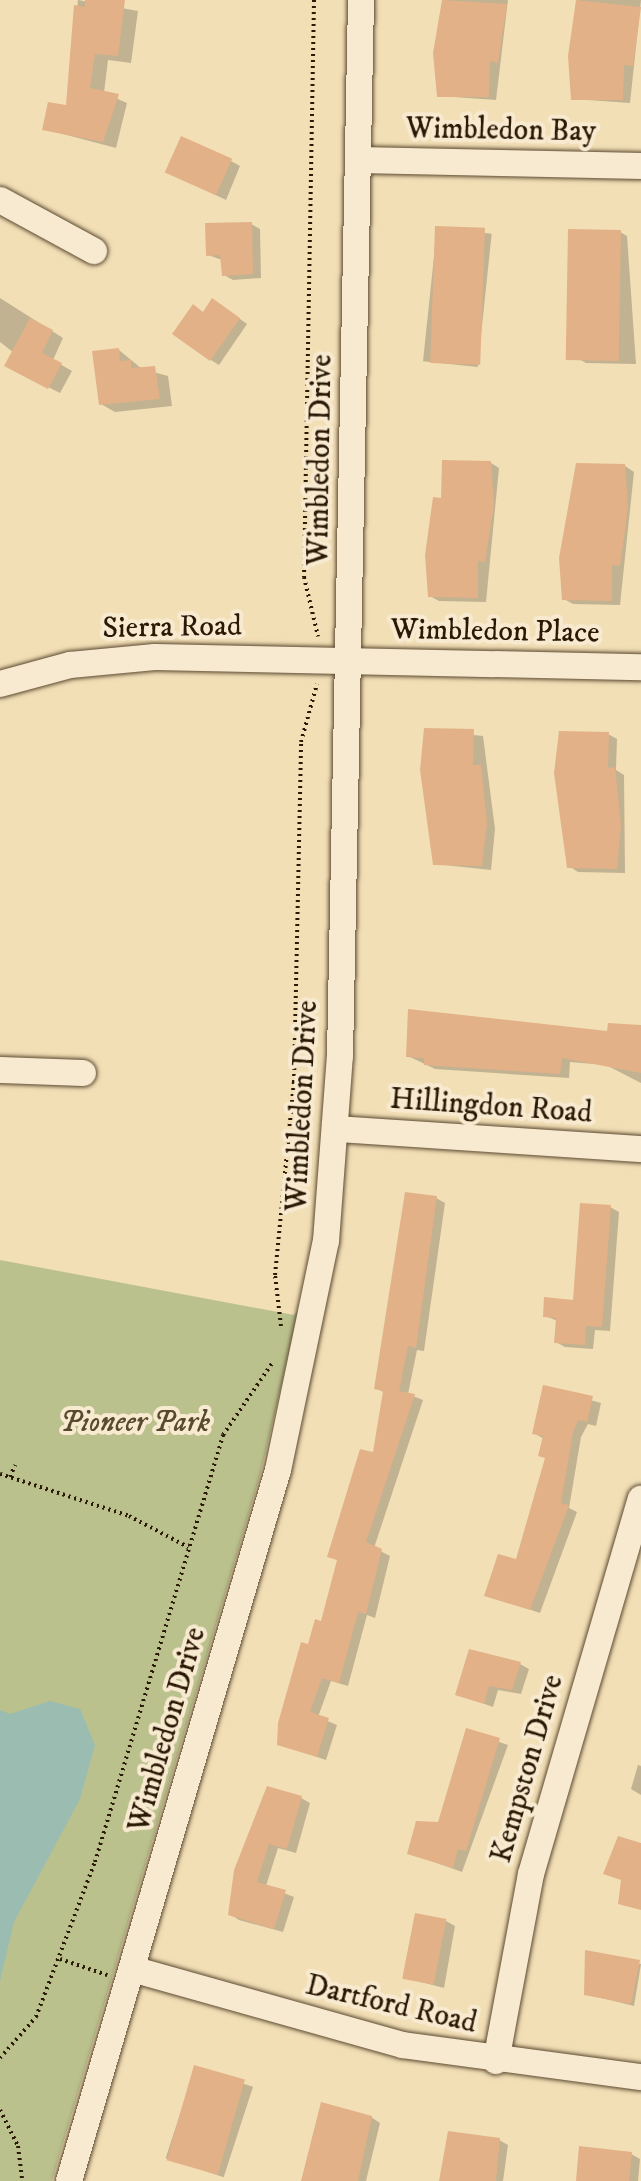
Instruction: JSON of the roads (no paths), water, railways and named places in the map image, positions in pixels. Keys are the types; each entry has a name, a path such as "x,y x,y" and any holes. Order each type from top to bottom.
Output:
{"street":[{"name":"Wimbledon Drive","path":"69,2181 303,1371 337,1129 360,160 361,0"},
{"name":"Wimbledon Bay","path":"360,160 641,166"},
{"path":"0,200 94,251"},
{"name":"Sierra Road","path":"0,684 110,659 349,661"},
{"name":"Wimbledon Place","path":"349,661 641,667"},
{"path":"0,1070 83,1073"},
{"name":"Hillingdon Road","path":"337,1129 641,1149"},
{"name":"Kempston Drive","path":"496,2061 529,1882 641,1499"},
{"name":"Dartford Road","path":"130,1976 366,2036 496,2061 641,2077"}],"water":[{"path":"50,1701 80,1709 95,1745 80,1799 14,1922 0,1981 0,1710 10,1714"}],"park label":[{"name":"Pioneer Park","path":"135,1423"}]}
